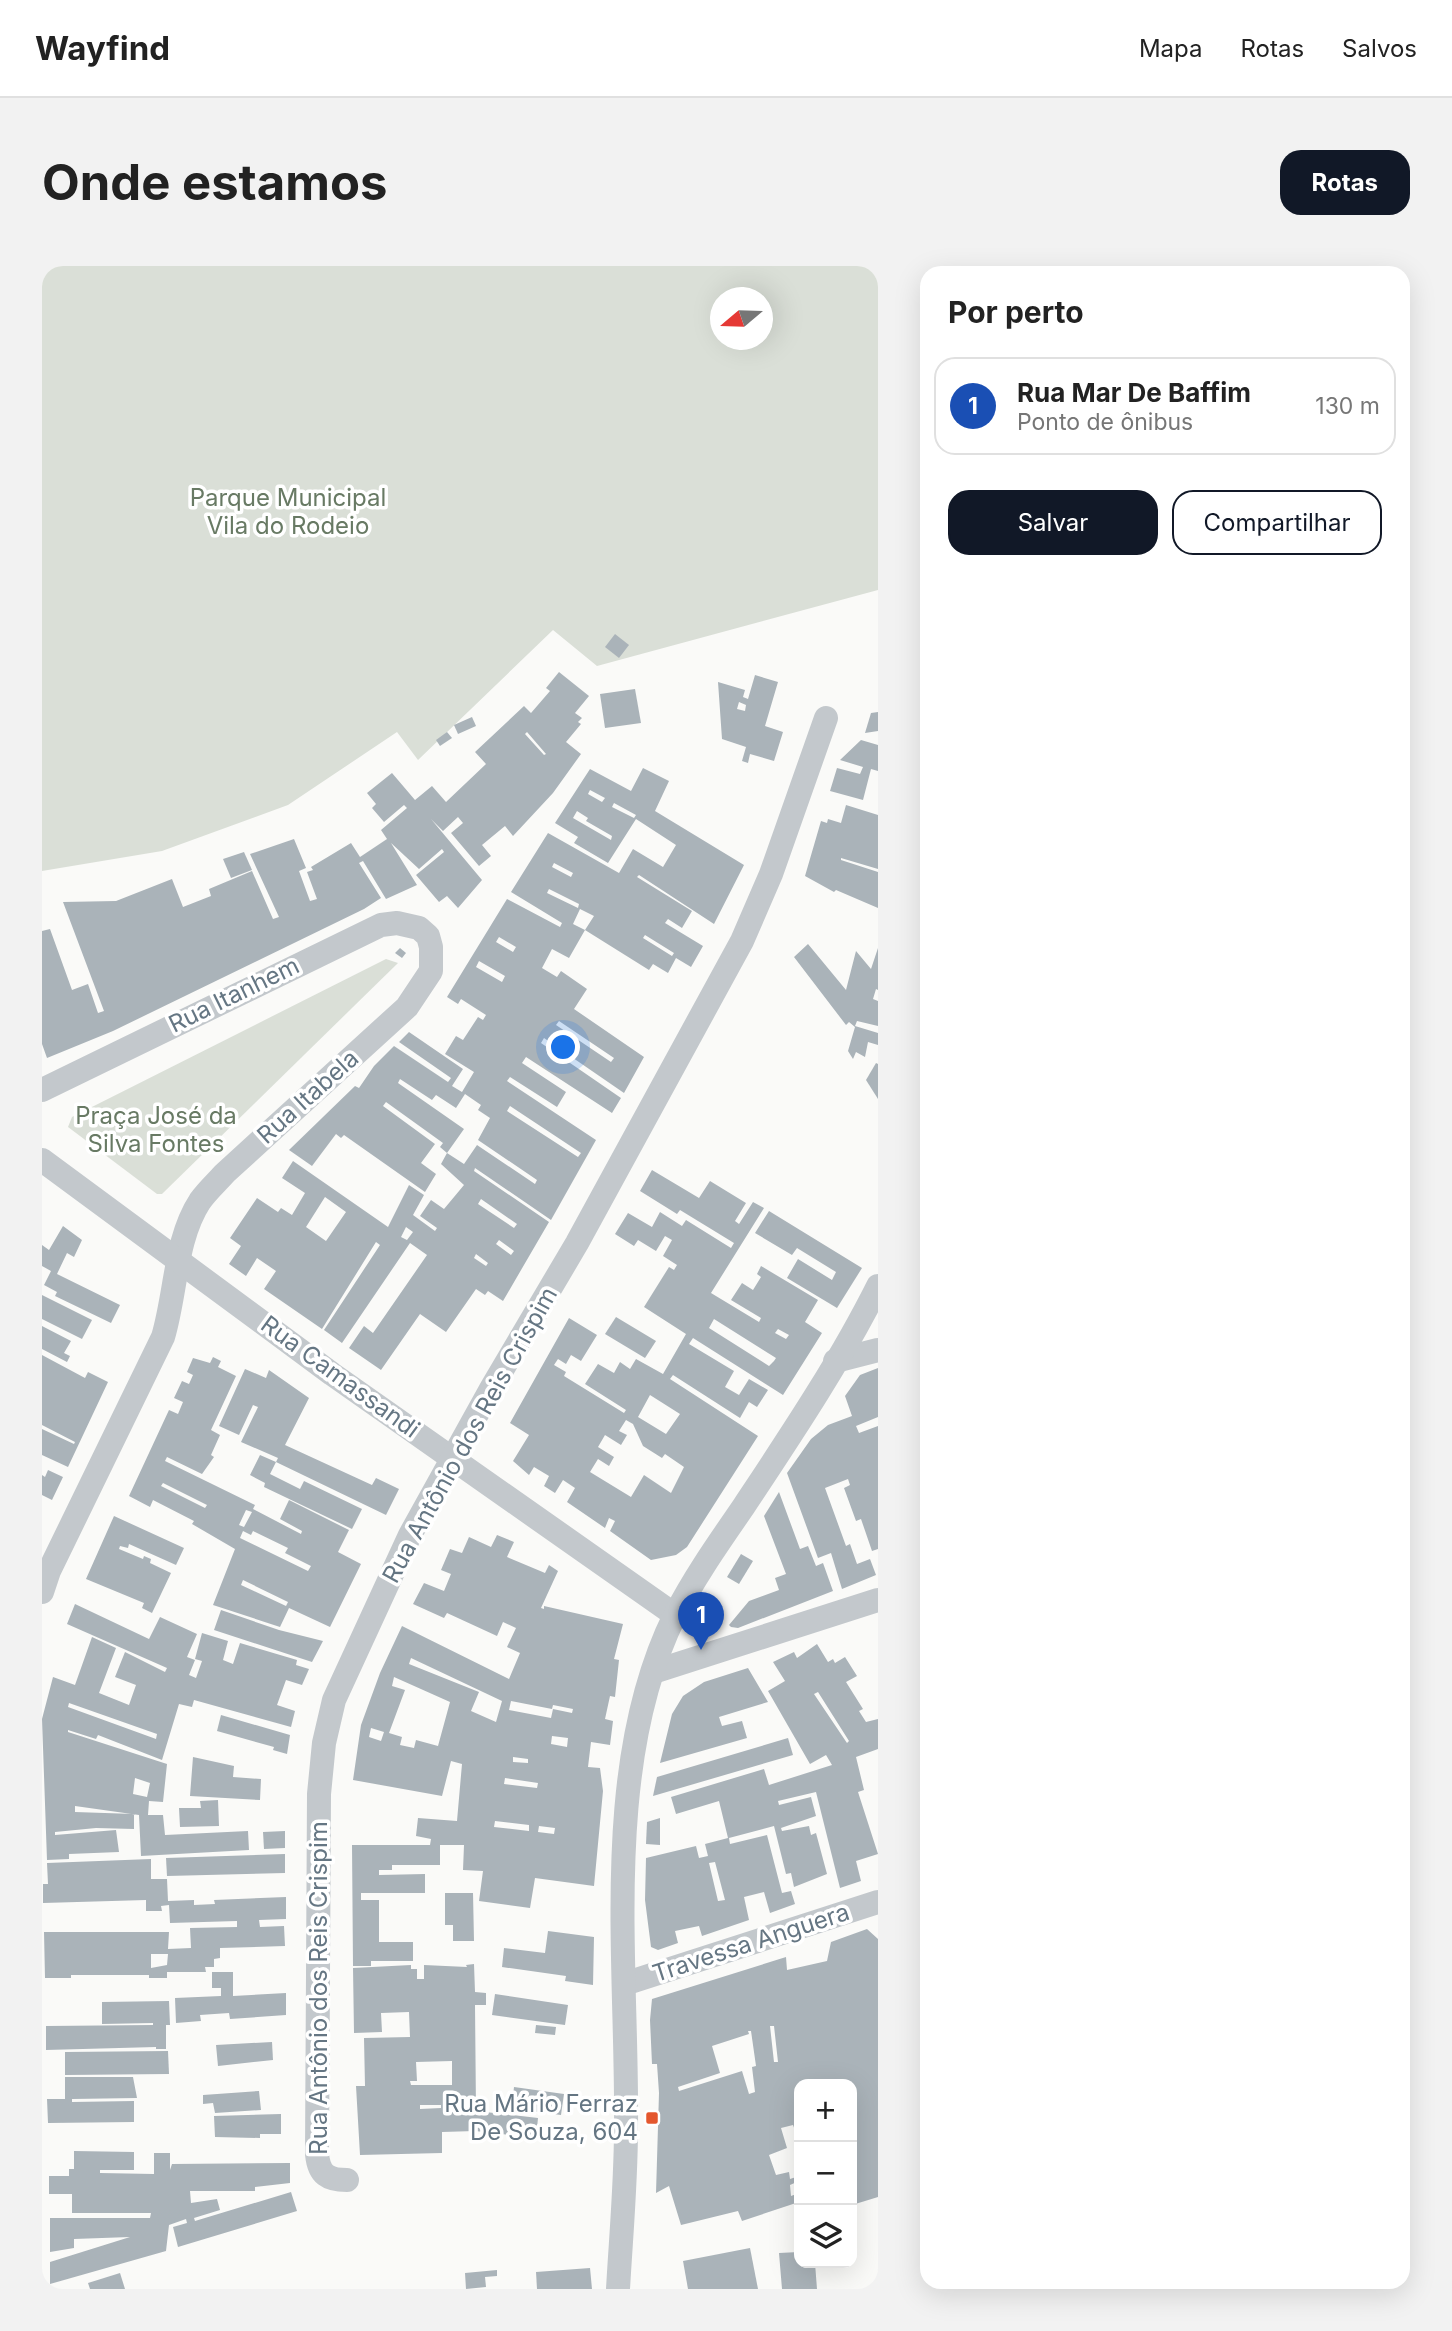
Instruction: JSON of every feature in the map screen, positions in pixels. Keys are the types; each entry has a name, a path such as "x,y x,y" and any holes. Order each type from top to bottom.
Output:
{"street":[{"name":"Rua Antônio dos Reis Crispim","path":"348,2180 330,2180 323,2174 317,2154 319,1794 324,1744 334,1700 410,1535 578,1243 743,941 771,874 826,718"},
{"name":"Rua Itanhem","path":"42,1090 381,925 410,924 428,936"},
{"name":"Rua Itabela","path":"44,1577 163,1337 174,1303 179,1259 186,1231 200,1201 217,1182 407,1007 431,971 433,959 428,936"},
{"name":"Rua Camassandi","path":"42,1160 332,1374 675,1615"},
{"path":"618,2289 626,2129 621,1894 625,1832 637,1740 653,1672 675,1615 835,1361 878,1286"},
{"path":"835,1361 878,1350"},
{"path":"653,1672 878,1600"},
{"name":"Travessa Anguera","path":"624,1984 878,1902"}],"green space":[{"name":"Parque Municipal Vila do Rodeio","path":"42,266 878,266 878,590 597,666 553,630 418,760 397,732 288,805 162,851 42,871"},
{"name":"Praça José da Silva Fontes","path":"386,959 398,963 162,1194 157,1194 68,1127 72,1117"}],"building":[{"path":"615,634 629,645 619,658 605,647"},
{"path":"559,672 589,696 575,713 582,718 578,722 581,724 566,742 581,754 553,793 513,836 505,826 482,845 491,856 479,866 451,833 463,823 458,817 443,831 431,819 482,880 458,908 447,896 439,902 416,875 444,852 442,849 419,869 391,843 417,885 386,899 363,861 359,863 381,898 364,909 113,1031 47,1058 42,1044 42,931 50,929 72,990 88,984 98,1013 104,1011 63,902 116,901 172,879 183,907 211,896 209,889 252,871 273,919 279,917 250,854 294,839 306,868 299,871 310,901 317,899 307,872 313,870 311,867 351,843 360,857 387,839 381,830 407,808 404,805 384,822 372,808 376,804 367,793 392,773 415,800 432,786 446,802 486,764 475,752 524,706 531,713 550,691 546,688","holes":["527,732 546,754 544,755 525,734"]},
{"path":"755,675 778,682 765,726 783,732 774,761 750,754 748,763 742,761 746,747 722,739 718,682 745,690 743,697 748,699","holes":["739,702 746,705 745,711 737,709"]},
{"path":"635,689 641,723 605,728 600,694"},
{"path":"878,712 878,731 865,733 871,713"},
{"path":"472,717 476,726 458,734 454,725"},
{"path":"447,732 452,738 440,746 436,740"},
{"path":"861,740 878,745 878,771 871,769 863,800 830,791 837,768 860,774 863,767 840,760"},
{"path":"643,768 669,781 655,811 744,865 714,924 639,875 637,877 692,911 682,928 668,919 665,923 703,946 691,967 676,958 668,973 653,964 649,970 585,930 569,958 552,949 542,968 557,977 561,971 587,989 574,1009 644,1057 624,1093 544,1038 541,1043 621,1098 612,1113 526,1057 522,1063 566,1092 557,1107 510,1077 507,1081 596,1140 551,1220 475,1168 474,1171 549,1222 503,1301 488,1291 485,1295 476,1289 446,1332 420,1314 381,1370 349,1348 364,1326 373,1333 427,1255 410,1243 342,1343 324,1330 380,1245 376,1242 322,1329 264,1289 276,1271 257,1258 246,1276 229,1264 241,1246 230,1238 257,1198 278,1212 281,1208 292,1215 305,1193 282,1178 293,1161 388,1227 409,1185 424,1195 413,1215 435,1231 437,1228 420,1216 431,1200 444,1209 464,1185 441,1164 447,1153 440,1147 443,1143 386,1102 383,1106 435,1144 421,1163 436,1174 425,1192 344,1135 341,1138 336,1134 312,1166 289,1150 355,1086 359,1088 374,1066 394,1046 448,1082 451,1078 399,1042 409,1032 463,1069 452,1086 462,1092 474,1072 445,1054 456,1036 463,1040 478,1017 483,1020 486,1015 461,999 458,1004 447,997 507,899 560,927 562,923 511,892 548,833 619,873 633,849 663,867 676,845 636,819 608,863 574,843 578,837 555,823 590,769 631,791","holes":["590,790 605,798 602,802 588,794","614,803 636,815 634,818 612,807","577,811 588,818 586,821 612,836 611,840 573,818","554,863 573,873 571,877 552,867","549,889 579,904 578,908 547,893","580,909 594,916 585,930 573,924","645,935 674,953 672,956 643,938","499,937 516,947 513,952 496,942","479,961 505,976 502,982 476,967","559,1021 614,1058 611,1062 556,1025","400,1079 432,1100 436,1095 456,1108 465,1094 481,1105 478,1110 490,1118 478,1140 537,1180 535,1184 477,1145 464,1164 447,1153 464,1129 398,1083","510,1106 581,1153 578,1157 507,1111","325,1197 346,1212 326,1241 306,1227","481,1199 517,1224 514,1228 478,1204","406,1227 413,1232 407,1240 401,1237","499,1240 514,1251 511,1255 496,1244","476,1254 488,1263 486,1266 474,1258"]},
{"path":"846,805 878,815 878,869 841,860 878,872 878,908 836,890 834,892 805,876 821,821 827,823 828,819 841,823"},
{"path":"244,852 252,870 231,878 223,859"},
{"path":"808,944 846,990 856,951 871,969 878,948 878,990 876,989 873,999 878,1001 878,1026 857,1021 855,1026 878,1033 878,1045 868,1042 865,1057 856,1052 853,1059 848,1051 855,1027 849,1022 846,1025 794,957"},
{"path":"400,948 406,953 402,958 395,953"},
{"path":"876,1063 878,1064 878,1099 866,1080"},
{"path":"652,1170 699,1198 710,1181 746,1203 735,1221 739,1224 753,1202 764,1208 711,1293 759,1322 761,1318 731,1300 742,1283 753,1290 761,1277 757,1274 761,1266 818,1300 805,1322 822,1333 783,1395 693,1338 689,1344 734,1371 725,1387 739,1395 749,1379 768,1390 757,1407 749,1402 740,1418 673,1375 670,1379 758,1436 687,1547 676,1555 651,1560 610,1531 615,1521 609,1518 605,1528 567,1502 575,1488 563,1480 555,1493 544,1486 549,1476 534,1467 529,1475 513,1461 529,1435 510,1423 569,1318 597,1335 581,1361 571,1355 566,1364 558,1359 554,1365 566,1372 564,1376 624,1413 626,1410 585,1384 598,1364 614,1373 620,1362 630,1369 636,1359 663,1374 686,1334 644,1307 669,1267 674,1270 677,1265 663,1256 672,1240 665,1236 656,1251 638,1240 634,1246 615,1234 628,1213 652,1227 660,1212 682,1226 686,1220 731,1248 734,1243 680,1210 677,1214 640,1191","holes":["714,1319 776,1358 769,1366 709,1328","778,1329 789,1335 786,1339 775,1333","650,1395 680,1414 666,1434 638,1417","626,1420 633,1424 643,1446 662,1458 665,1454 684,1467 671,1493 644,1475 631,1497 590,1472 598,1459 609,1466 614,1457 598,1447 605,1435 621,1445 627,1435 619,1431"]},
{"path":"769,1211 862,1268 837,1308 787,1278 798,1259 832,1280 836,1272 797,1248 792,1255 755,1233"},
{"path":"63,1226 82,1240 74,1257 67,1253 57,1274 120,1305 111,1323 55,1296 57,1292 44,1285 51,1271 42,1266 42,1245 49,1250"},
{"path":"42,1295 92,1320 82,1339 42,1319"},
{"path":"616,1317 656,1341 645,1358 605,1334"},
{"path":"42,1326 71,1341 64,1353 70,1356 67,1362 42,1349"},
{"path":"42,1355 85,1378 88,1372 108,1382 68,1467 42,1455 42,1429 74,1444 75,1442 42,1425"},
{"path":"213,1357 221,1361 218,1367 236,1376 211,1430 220,1435 211,1455 214,1457 202,1474 167,1457 165,1461 255,1505 253,1509 301,1534 302,1531 280,1519 289,1500 349,1530 338,1552 361,1564 330,1627 289,1608 280,1627 213,1605 235,1549 192,1524 194,1521 153,1500 150,1507 129,1496 169,1410 178,1414 183,1402 174,1398 182,1381 189,1384 193,1375 187,1372 193,1358 210,1363","holes":["163,1483 207,1505 205,1508 161,1486","246,1510 252,1512 244,1527 239,1525","243,1531 251,1535 253,1531 288,1548 285,1553 311,1566 308,1571 240,1538","243,1580 288,1602 286,1606 241,1585"]},
{"path":"878,1368 878,1417 856,1426 859,1433 878,1426 878,1549 872,1551 861,1519 856,1521 844,1488 850,1485 848,1479 825,1488 846,1546 850,1544 857,1564 870,1559 876,1575 842,1589 831,1553 818,1558 787,1473 811,1439 828,1425 852,1416 845,1396 860,1375"},
{"path":"245,1369 266,1378 269,1370 309,1398 285,1445 372,1485 376,1478 399,1489 386,1515 276,1462 278,1458 241,1442 258,1407 253,1405 239,1435 219,1426"},
{"path":"260,1455 276,1462 270,1474 300,1489 304,1481 362,1509 352,1529 264,1487 265,1483 250,1475"},
{"path":"48,1470 63,1477 52,1500 42,1495 42,1475 45,1477"},
{"path":"779,1492 800,1549 808,1546 816,1566 823,1563 833,1591 738,1628 731,1627 729,1625 749,1601 779,1590 775,1578 786,1574 764,1516"},
{"path":"114,1516 184,1548 176,1565 129,1544 128,1548 120,1546 119,1549 143,1559 144,1556 151,1559 150,1563 171,1573 152,1613 142,1608 144,1603 86,1579"},
{"path":"497,1535 514,1542 507,1557 545,1573 549,1565 558,1571 541,1608 544,1609 544,1606 623,1624 614,1659 619,1660 615,1697 610,1696 605,1719 613,1721 610,1745 591,1742 588,1767 600,1768 603,1791 594,1886 535,1878 530,1908 479,1901 483,1871 463,1870 464,1845 440,1845 440,1865 392,1865 392,1870 379,1870 379,1875 425,1874 425,1893 361,1893 361,1900 379,1900 379,1942 413,1942 413,1961 371,1961 371,1966 353,1966 352,1845 430,1845 431,1839 416,1836 418,1818 457,1821 462,1764 451,1761 442,1796 353,1780 361,1725 380,1673 402,1626 509,1679 520,1653 507,1647 516,1628 503,1622 497,1636 447,1613 444,1618 413,1604 424,1583 444,1591 451,1574 441,1570 450,1549 462,1553 469,1537 491,1547","holes":["411,1658 502,1701 496,1722 471,1711 479,1692 409,1664","394,1677 450,1702 438,1746 416,1740 414,1748 400,1745 402,1737 389,1733 405,1690 392,1686","511,1701 552,1709 553,1705 573,1709 572,1713 553,1709 551,1718 509,1710","371,1728 384,1732 381,1741 369,1737","552,1736 568,1738 567,1747 551,1744","513,1757 528,1759 528,1763 513,1762","505,1778 538,1783 537,1788 504,1784","495,1821 529,1825 529,1831 494,1827","539,1826 555,1828 554,1834 538,1832"]},
{"path":"741,1554 753,1561 739,1584 727,1577"},
{"path":"75,1604 149,1639 160,1617 197,1634 187,1657 195,1660 189,1675 196,1678 202,1661 195,1659 202,1633 228,1641 223,1660 233,1664 240,1643 297,1660 296,1665 309,1669 302,1685 286,1680 277,1705 295,1711 291,1727 194,1700 192,1707 179,1704 162,1760 98,1735 96,1739 68,1730 167,1764 163,1802 149,1801 148,1815 163,1815 165,1835 248,1831 249,1850 141,1856 139,1815 134,1814 134,1829 96,1828 55,1832 55,1835 116,1830 119,1852 69,1854 69,1859 47,1860 42,1719 53,1677 75,1685 92,1637 116,1648 99,1693 129,1705 136,1685 115,1677 125,1652 165,1672 167,1668 67,1624","holes":["69,1703 157,1734 156,1739 68,1707","135,1778 150,1783 147,1797 133,1794","75,1806 131,1814 75,1812"]},
{"path":"221,1610 279,1630 323,1641 312,1662 214,1630"},
{"path":"817,1644 828,1662 833,1659 835,1663 845,1657 857,1676 846,1682 863,1709 859,1711 866,1722 878,1719 878,1749 856,1757 864,1790 858,1792 878,1854 856,1861 861,1881 840,1888 816,1792 778,1801 779,1805 811,1797 816,1816 781,1828 782,1831 809,1826 811,1835 816,1833 827,1874 794,1887 791,1873 786,1874 774,1826 729,1838 730,1844 767,1835 782,1893 791,1891 795,1904 770,1913 764,1892 744,1897 749,1920 702,1936 699,1926 675,1931 678,1943 658,1950 651,1947 645,1900 646,1858 696,1846 699,1858 708,1856 705,1844 728,1838 719,1801 676,1814 671,1797 764,1769 769,1785 832,1765 826,1755 810,1764 768,1691 785,1681 773,1662 794,1652 797,1658","holes":["818,1692 849,1741 847,1743 814,1694","715,1862 725,1900 718,1901 709,1863"]},
{"path":"748,1668 768,1702 719,1717 722,1726 742,1721 747,1738 660,1763 672,1714 683,1696 704,1682"},
{"path":"221,1715 290,1735 287,1754 273,1750 274,1747 217,1731"},
{"path":"788,1738 793,1755 653,1796 657,1777"},
{"path":"193,1757 234,1766 233,1777 261,1779 260,1800 190,1796"},
{"path":"218,1800 219,1826 180,1827 179,1808 201,1808 200,1801"},
{"path":"660,1818 660,1845 646,1844 647,1822"},
{"path":"285,1831 285,1848 264,1849 263,1832"},
{"path":"285,1854 285,1873 167,1876 166,1858"},
{"path":"151,1859 151,1879 167,1879 168,1901 194,1900 194,1905 215,1904 214,1900 286,1897 286,1919 259,1920 260,1927 284,1926 285,1946 220,1948 220,1958 214,1959 214,1967 205,1967 206,1972 167,1972 167,1978 149,1978 149,1975 71,1975 71,1978 45,1978 44,1932 169,1932 168,1949 191,1948 190,1928 237,1927 237,1921 170,1923 169,1905 161,1906 162,1911 146,1911 146,1900 43,1903 43,1884 48,1884 47,1863","holes":["151,1954 168,1954 167,1965 151,1968"]},
{"path":"445,1893 473,1893 474,1941 453,1941 453,1925 445,1925"},
{"path":"867,1929 878,1939 878,2197 857,2203 857,2079 794,2079 794,2128 793,2125 781,2128 787,2148 769,2155 776,2175 789,2172 790,2179 794,2178 794,2183 790,2185 794,2204 742,2221 738,2211 681,2225 669,2186 656,2193 659,2093 657,2064 652,2064 652,1999 786,1957 787,1970 827,1961 831,1942","holes":["770,2026 774,2026 778,2062 774,2062","751,2031 756,2066 752,2067 755,2092 749,2094 742,2071 679,2091 678,2087 720,2073 712,2046"]},
{"path":"548,1931 594,1937 593,1985 565,1981 566,1976 502,1967 504,1948 545,1953"},
{"path":"474,1964 475,1992 486,1993 486,2005 475,2005 476,2111 538,2118 536,2138 475,2131 442,2132 442,2153 360,2155 356,2086 365,2086 364,2038 410,2037 409,2012 381,2013 382,2032 354,2033 353,1968 411,1965 411,1969 417,1969 417,1979 424,1979 424,1965 467,1967 466,1965","holes":["452,2061 452,2085 411,2085 410,2081 417,2081 416,2062","420,2105 441,2105 441,2108 420,2109"]},
{"path":"212,1972 233,1972 233,1996 286,1993 286,2015 230,2019 229,2013 200,2015 201,2021 176,2023 175,1998 221,1996 221,1988 212,1988"},
{"path":"495,1994 568,2005 565,2025 492,2015"},
{"path":"169,2001 170,2025 166,2025 166,2049 46,2050 46,2026 153,2025 102,2024 102,2002"},
{"path":"536,2025 556,2027 555,2035 535,2033"},
{"path":"272,2042 273,2060 218,2066 216,2045"},
{"path":"168,2051 169,2074 65,2075 65,2052"},
{"path":"65,2077 133,2077 137,2098 72,2099 72,2102 134,2101 134,2122 48,2123 47,2099 65,2099"},
{"path":"514,2087 564,2094 561,2115 506,2108 507,2095 513,2096"},
{"path":"259,2091 261,2110 215,2113 213,2103 203,2104 203,2095"},
{"path":"281,2114 281,2134 260,2134 260,2138 215,2137 214,2116"},
{"path":"74,2151 134,2152 134,2170 100,2170 100,2173 154,2174 154,2153 170,2153 170,2170 172,2164 290,2163 290,2183 255,2187 255,2191 190,2191 191,2203 217,2199 220,2210 194,2218 195,2221 291,2192 297,2211 178,2247 173,2227 187,2223 186,2219 169,2225 166,2251 50,2284 50,2262 130,2237 74,2239 74,2248 50,2252 50,2218 150,2218 151,2213 72,2213 72,2194 49,2194 49,2176 69,2176 69,2169 74,2169"},
{"path":"750,2248 758,2289 688,2289 683,2261"},
{"path":"794,2252 794,2268 815,2268 817,2289 782,2289 779,2253"},
{"path":"590,2268 592,2289 537,2289 536,2272"},
{"path":"497,2270 497,2276 485,2277 486,2287 466,2289 465,2273"},
{"path":"120,2273 125,2289 90,2289 88,2283"}],"place":[{"name":"Rua Mar De Baffim","path":"701,1650"},
{"name":"Rua Mário Ferraz De Souza, 604","path":"652,2118"}]}
